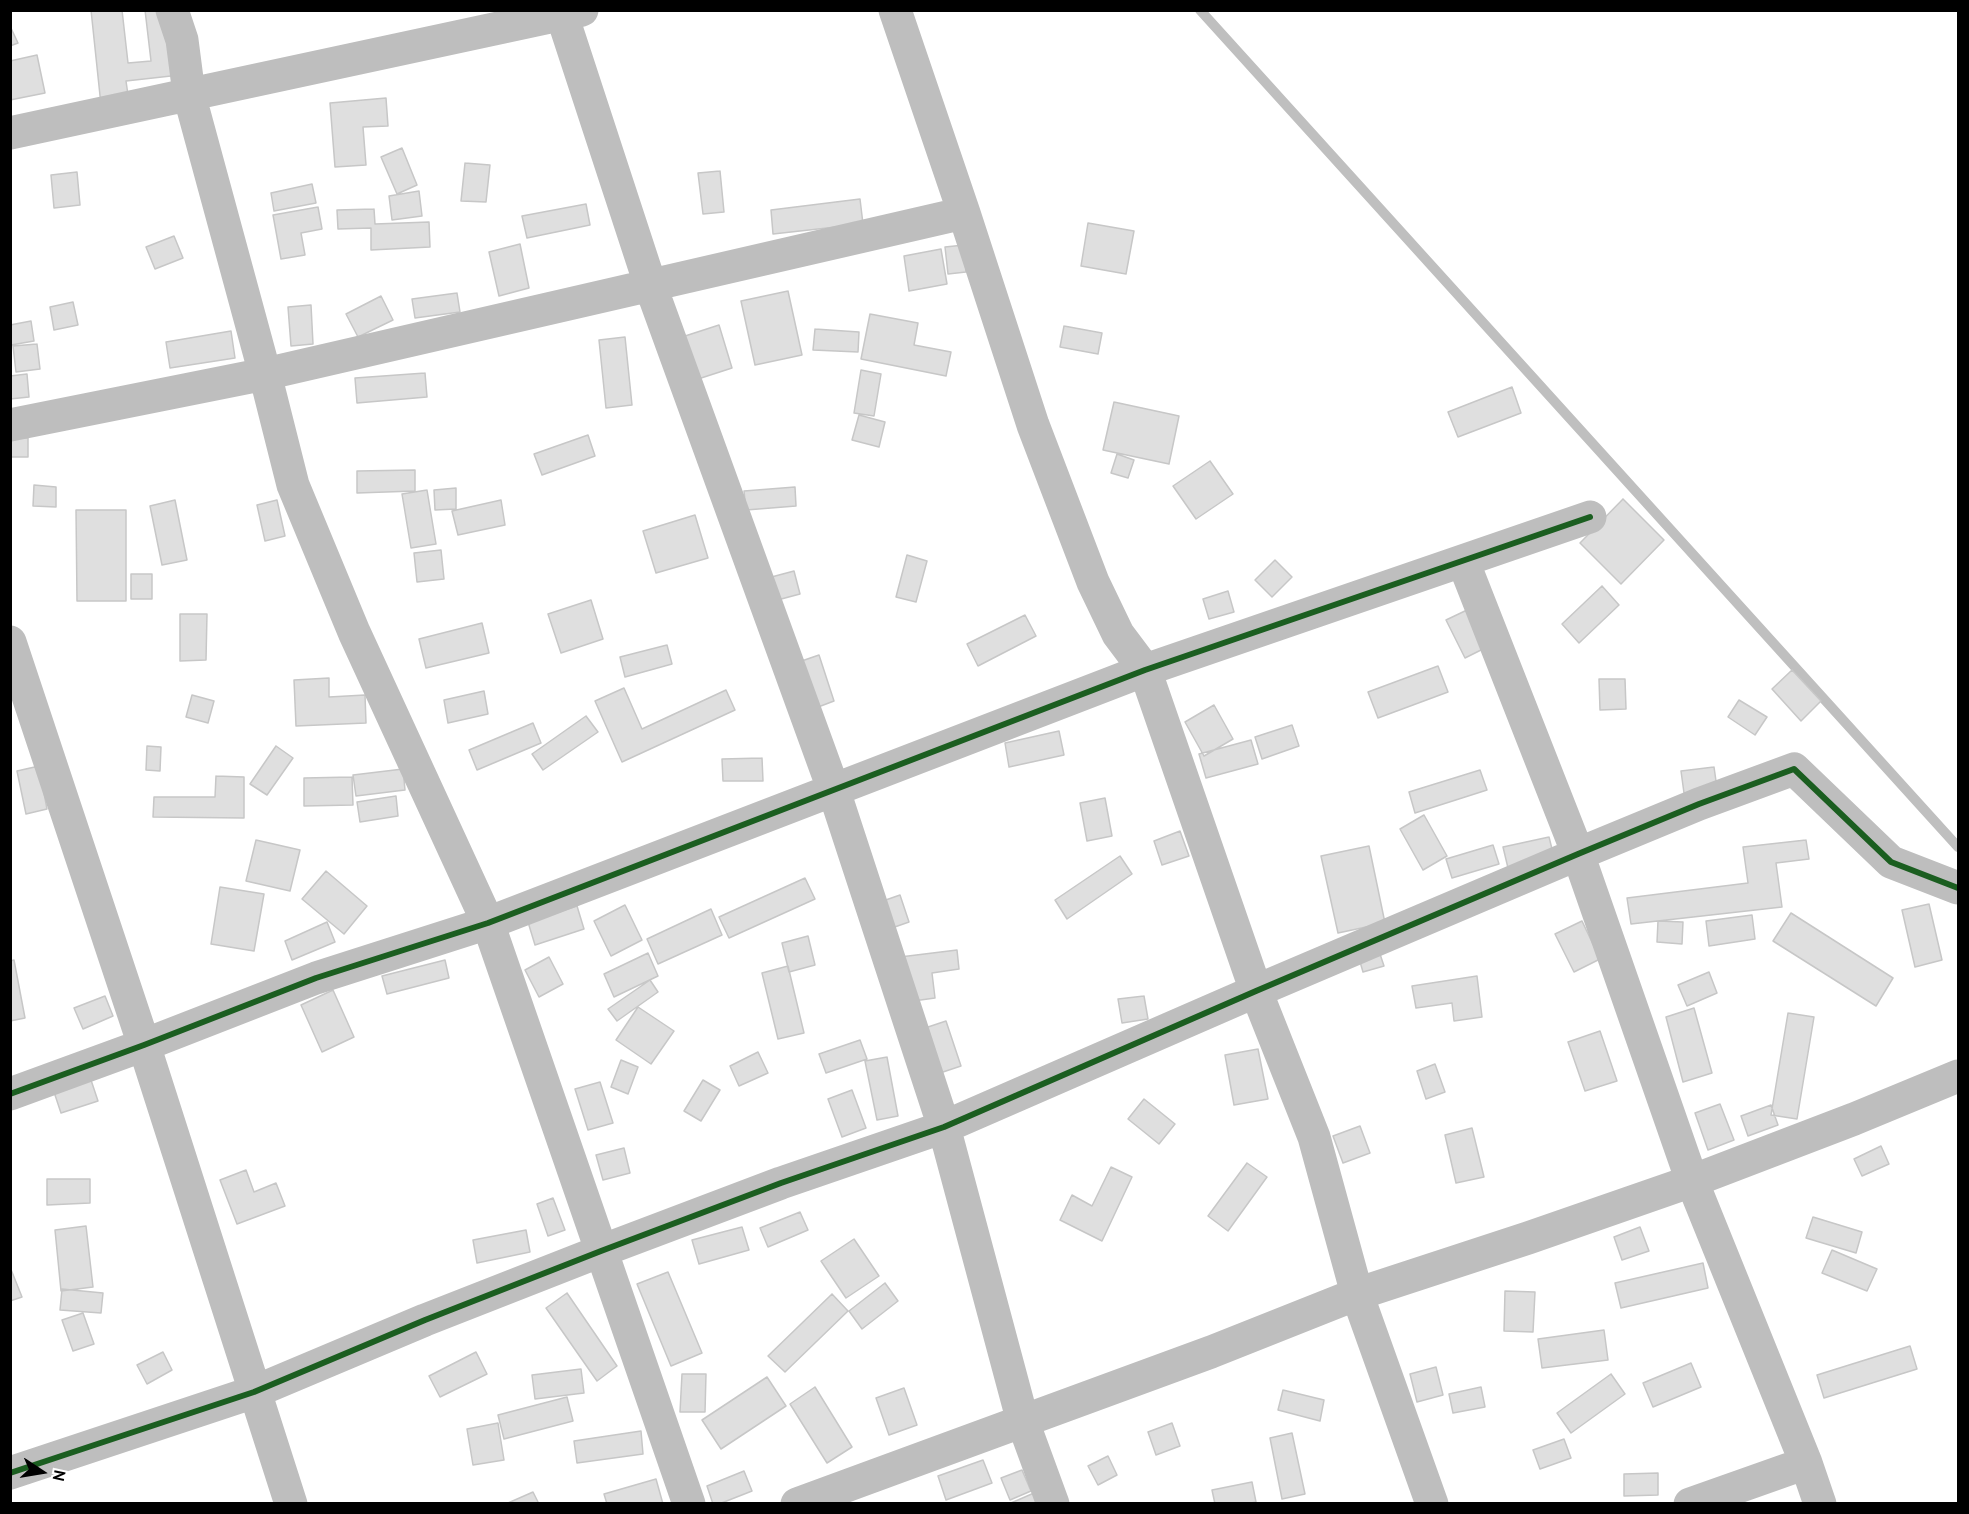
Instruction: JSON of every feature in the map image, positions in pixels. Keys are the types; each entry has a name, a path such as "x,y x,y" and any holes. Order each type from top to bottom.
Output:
{"street":[{"path":"172,10 182,40 189,94 266,374 293,485 354,632 488,923 689,1503"},
{"path":"895,10 1033,425 1093,582 1118,634 1145,670 1256,991 1314,1137 1357,1294 1432,1503"},
{"path":"10,134 572,13 651,287 834,791 944,1127 1023,1422 1053,1503"},
{"path":"10,425 266,374 964,213"},
{"path":"10,1094 316,978 488,923 1145,670 1590,517"},
{"path":"1463,561 1578,854 1692,1181 1820,1503"},
{"path":"10,642 144,1045 291,1503"},
{"path":"10,1473 254,1392 425,1320 601,1251 781,1183 944,1127 1578,854 1699,804 1794,770 1892,862 1959,888"},
{"path":"797,1503 1211,1352 1357,1294 1692,1181 1959,1076"},
{"path":"1690,1503 1806,1463"}],"building":[{"path":"91,10 122,10 128,63 151,61 145,10 173,10 180,75 126,81 129,102 101,105"},
{"path":"10,26 18,43 10,46"},
{"path":"37,55 45,93 10,100 10,61"},
{"path":"386,98 388,126 363,127 366,165 335,167 330,103"},
{"path":"402,148 417,185 397,194 381,157"},
{"path":"465,163 490,165 486,202 461,201"},
{"path":"720,171 724,212 703,214 698,173"},
{"path":"77,172 80,205 54,208 51,175"},
{"path":"312,184 316,203 274,211 271,193"},
{"path":"419,191 422,216 392,220 389,196"},
{"path":"860,199 863,224 773,234 771,210"},
{"path":"586,204 590,225 527,238 522,216"},
{"path":"318,207 322,229 301,233 305,255 281,259 273,215"},
{"path":"374,209 375,224 429,222 430,247 371,250 371,228 338,229 337,210"},
{"path":"1088,223 1134,231 1126,274 1081,266"},
{"path":"174,236 183,258 155,269 146,247"},
{"path":"520,244 529,288 499,296 489,252"},
{"path":"964,245 966,272 948,274 945,247"},
{"path":"941,249 947,284 909,291 904,256"},
{"path":"788,291 802,355 755,365 741,301"},
{"path":"457,293 460,312 415,318 412,299"},
{"path":"381,296 393,320 358,337 346,314"},
{"path":"73,302 78,325 54,330 50,307"},
{"path":"311,305 313,344 291,346 288,307"},
{"path":"870,314 918,323 914,345 951,352 946,376 861,359"},
{"path":"31,321 34,341 11,345 10,325"},
{"path":"719,325 732,368 695,380 682,337"},
{"path":"1064,326 1102,333 1098,354 1060,347"},
{"path":"815,329 859,332 858,352 813,350"},
{"path":"231,331 235,358 170,368 166,342"},
{"path":"625,337 632,405 606,408 599,340"},
{"path":"37,344 40,369 16,372 13,346"},
{"path":"861,370 881,374 874,416 854,413"},
{"path":"425,373 427,397 357,403 355,378"},
{"path":"27,374 29,397 10,399 10,376"},
{"path":"1512,387 1521,413 1458,437 1448,412"},
{"path":"1114,402 1179,416 1169,464 1103,450"},
{"path":"859,415 885,422 879,447 852,440"},
{"path":"588,435 595,456 542,475 534,454"},
{"path":"10,438 28,438 28,457 10,457"},
{"path":"1117,454 1134,460 1128,478 1111,473"},
{"path":"1210,461 1233,494 1196,519 1173,486"},
{"path":"415,470 415,491 357,493 357,471"},
{"path":"34,485 56,487 56,507 33,506"},
{"path":"795,487 796,506 746,510 744,491"},
{"path":"456,488 456,509 435,510 434,490"},
{"path":"427,490 436,544 411,548 402,494"},
{"path":"1623,499 1664,540 1621,584 1580,543"},
{"path":"175,500 187,560 162,565 150,506"},
{"path":"277,500 285,536 265,541 257,505"},
{"path":"501,500 505,525 458,535 452,511"},
{"path":"76,510 126,510 126,601 77,601"},
{"path":"695,515 708,558 656,573 643,531"},
{"path":"441,550 444,579 417,582 414,553"},
{"path":"907,555 927,561 916,602 896,597"},
{"path":"1275,560 1292,577 1272,597 1255,580"},
{"path":"794,571 800,594 770,602 764,579"},
{"path":"131,574 152,574 152,599 131,599"},
{"path":"1602,586 1619,605 1579,643 1562,624"},
{"path":"1228,591 1234,612 1209,619 1203,599"},
{"path":"591,600 603,639 561,653 548,614"},
{"path":"1467,610 1485,648 1465,658 1446,620"},
{"path":"180,614 207,614 206,660 180,661"},
{"path":"1025,615 1036,636 978,666 967,644"},
{"path":"482,623 489,653 426,668 419,639"},
{"path":"667,645 672,664 625,677 620,657"},
{"path":"819,655 834,701 805,712 790,665"},
{"path":"1438,666 1448,692 1378,718 1368,692"},
{"path":"1792,670 1821,701 1801,721 1772,689"},
{"path":"329,678 329,697 365,695 366,723 296,726 294,680"},
{"path":"1599,679 1625,679 1626,709 1600,710"},
{"path":"624,688 642,729 726,690 735,710 622,762 595,701"},
{"path":"484,691 488,714 448,723 444,700"},
{"path":"192,695 214,701 208,723 186,717"},
{"path":"1739,700 1767,717 1755,735 1728,717"},
{"path":"1214,705 1233,739 1204,756 1185,722"},
{"path":"586,716 598,732 543,770 532,754"},
{"path":"533,723 541,743 477,770 469,750"},
{"path":"1292,725 1299,746 1262,759 1255,737"},
{"path":"1059,731 1064,755 1009,767 1005,743"},
{"path":"1251,740 1258,764 1206,778 1199,754"},
{"path":"147,746 161,747 160,771 146,770"},
{"path":"276,746 293,758 267,795 250,784"},
{"path":"762,758 763,781 723,781 722,759"},
{"path":"39,766 47,809 26,814 17,771"},
{"path":"1714,767 1717,788 1684,793 1681,771"},
{"path":"403,769 405,790 356,796 353,775"},
{"path":"1480,770 1487,790 1415,813 1409,792"},
{"path":"216,776 244,777 244,818 153,817 154,797 215,797"},
{"path":"352,777 353,805 304,806 304,778"},
{"path":"396,796 398,816 360,822 357,802"},
{"path":"1105,798 1112,836 1087,841 1080,803"},
{"path":"1424,815 1447,856 1423,870 1400,829"},
{"path":"1180,831 1189,856 1162,865 1154,841"},
{"path":"1549,837 1554,857 1508,868 1503,847"},
{"path":"256,840 300,850 290,891 246,881"},
{"path":"1806,840 1809,859 1776,863 1782,907 1631,924 1627,898 1748,883 1743,847"},
{"path":"1493,845 1499,864 1452,878 1446,859"},
{"path":"1369,846 1385,923 1338,933 1321,856"},
{"path":"1120,856 1132,874 1067,919 1055,900"},
{"path":"326,871 367,906 344,934 302,899"},
{"path":"805,878 815,899 729,938 719,917"},
{"path":"220,887 264,894 254,951 211,944"},
{"path":"900,895 909,922 889,929 880,902"},
{"path":"1929,904 1942,960 1915,967 1902,910"},
{"path":"625,905 642,940 611,956 594,921"},
{"path":"577,906 584,929 535,945 528,922"},
{"path":"711,909 722,935 658,964 647,939"},
{"path":"1791,913 1893,978 1876,1006 1773,941"},
{"path":"1752,915 1755,939 1709,946 1706,921"},
{"path":"1582,921 1600,959 1574,972 1555,934"},
{"path":"1658,921 1683,922 1682,944 1657,942"},
{"path":"327,922 335,942 292,960 285,941"},
{"path":"808,936 815,965 789,972 782,943"},
{"path":"1376,942 1384,966 1363,972 1356,948"},
{"path":"957,950 959,969 932,973 935,998 906,1002 900,957"},
{"path":"648,953 658,976 614,997 604,974"},
{"path":"549,957 563,984 539,997 525,970"},
{"path":"14,960 25,1018 10,1021 10,961"},
{"path":"445,960 449,978 387,994 382,976"},
{"path":"788,966 804,1033 778,1039 762,973"},
{"path":"1709,972 1717,993 1687,1006 1678,985"},
{"path":"1477,976 1482,1017 1454,1021 1452,1003 1416,1008 1412,986"},
{"path":"650,980 658,992 617,1021 608,1009"},
{"path":"333,990 354,1037 322,1052 301,1005"},
{"path":"105,996 113,1016 83,1029 74,1008"},
{"path":"1144,996 1148,1019 1122,1023 1118,999"},
{"path":"638,1007 674,1031 651,1064 616,1040"},
{"path":"1694,1008 1712,1073 1683,1082 1666,1017"},
{"path":"1788,1013 1814,1017 1797,1119 1771,1115"},
{"path":"946,1021 961,1066 937,1074 922,1029"},
{"path":"1600,1031 1617,1081 1585,1091 1568,1042"},
{"path":"860,1040 867,1059 826,1073 819,1054"},
{"path":"1258,1049 1268,1099 1234,1105 1225,1055"},
{"path":"758,1052 768,1073 739,1086 730,1066"},
{"path":"887,1057 898,1116 877,1120 865,1061"},
{"path":"621,1060 638,1067 628,1094 611,1087"},
{"path":"1435,1064 1445,1092 1426,1099 1417,1071"},
{"path":"91,1080 98,1101 61,1113 54,1092"},
{"path":"703,1080 720,1090 701,1121 684,1111"},
{"path":"600,1082 613,1123 588,1130 575,1089"},
{"path":"852,1090 866,1128 842,1137 828,1099"},
{"path":"1144,1099 1175,1124 1159,1144 1128,1119"},
{"path":"1720,1104 1734,1140 1708,1150 1695,1113"},
{"path":"1771,1105 1778,1125 1748,1136 1741,1116"},
{"path":"1360,1126 1370,1153 1343,1163 1333,1136"},
{"path":"1472,1128 1484,1177 1456,1183 1445,1135"},
{"path":"1881,1146 1889,1164 1862,1176 1854,1159"},
{"path":"624,1148 630,1173 603,1180 596,1155"},
{"path":"1247,1163 1267,1177 1228,1231 1208,1216"},
{"path":"1111,1167 1132,1177 1102,1241 1060,1220 1072,1195 1092,1206"},
{"path":"246,1170 254,1192 276,1183 285,1206 237,1224 220,1180"},
{"path":"47,1179 90,1179 90,1203 47,1205"},
{"path":"553,1198 565,1230 548,1236 537,1204"},
{"path":"800,1212 808,1230 768,1247 760,1228"},
{"path":"1813,1217 1862,1232 1856,1253 1806,1238"},
{"path":"86,1226 93,1287 61,1291 55,1230"},
{"path":"742,1227 749,1250 699,1264 692,1240"},
{"path":"1640,1227 1649,1251 1622,1260 1614,1237"},
{"path":"526,1230 530,1252 477,1263 473,1240"},
{"path":"854,1239 879,1276 846,1298 821,1261"},
{"path":"1832,1250 1877,1269 1867,1291 1822,1273"},
{"path":"1703,1263 1708,1288 1621,1308 1615,1283"},
{"path":"10,1267 22,1297 10,1301"},
{"path":"668,1272 702,1353 671,1366 637,1284"},
{"path":"885,1283 898,1301 862,1329 849,1311"},
{"path":"62,1289 103,1293 101,1313 60,1310"},
{"path":"1505,1291 1535,1292 1533,1332 1504,1331"},
{"path":"567,1293 617,1366 597,1381 546,1308"},
{"path":"832,1294 848,1311 785,1372 768,1356"},
{"path":"83,1313 94,1344 73,1351 62,1320"},
{"path":"1604,1330 1608,1360 1542,1368 1538,1339"},
{"path":"1910,1346 1917,1369 1824,1398 1817,1375"},
{"path":"163,1352 172,1370 147,1384 137,1365"},
{"path":"476,1352 487,1374 440,1397 429,1376"},
{"path":"1691,1363 1701,1387 1653,1407 1643,1383"},
{"path":"1436,1367 1443,1395 1417,1402 1410,1374"},
{"path":"581,1369 584,1393 535,1399 532,1375"},
{"path":"682,1374 706,1374 705,1412 680,1412"},
{"path":"1611,1374 1625,1394 1571,1433 1557,1413"},
{"path":"767,1377 786,1406 721,1449 702,1420"},
{"path":"815,1387 852,1447 827,1463 790,1404"},
{"path":"1481,1387 1485,1407 1453,1413 1449,1394"},
{"path":"904,1388 917,1425 889,1435 876,1398"},
{"path":"1283,1390 1324,1400 1320,1421 1278,1410"},
{"path":"567,1397 573,1421 504,1439 498,1415"},
{"path":"498,1423 504,1460 473,1465 467,1429"},
{"path":"1172,1423 1180,1446 1156,1455 1148,1432"},
{"path":"641,1431 643,1454 577,1463 574,1441"},
{"path":"1292,1433 1305,1494 1282,1499 1270,1438"},
{"path":"1564,1439 1571,1458 1540,1469 1533,1450"},
{"path":"1108,1456 1117,1475 1098,1485 1088,1466"},
{"path":"983,1460 992,1483 946,1500 938,1476"},
{"path":"1022,1470 1031,1491 1010,1500 1001,1478"},
{"path":"744,1471 752,1491 719,1504 713,1504 707,1486"},
{"path":"1658,1473 1658,1495 1624,1496 1624,1474"},
{"path":"656,1479 663,1504 607,1504 604,1494"},
{"path":"1252,1482 1256,1502 1215,1504 1212,1490"},
{"path":"533,1492 539,1504 508,1503"},
{"path":"1034,1493 1039,1504 1011,1504 1011,1503"}],"waterway":[{"path":"1200,10 1958,847"}],"cycle path":[{"path":"10,1094 316,978 488,923 1145,670 1590,517"},
{"path":"10,1473 254,1392 425,1320 601,1251 781,1183 944,1127 1578,854 1699,804 1794,769 1891,862 1958,888"}]}
